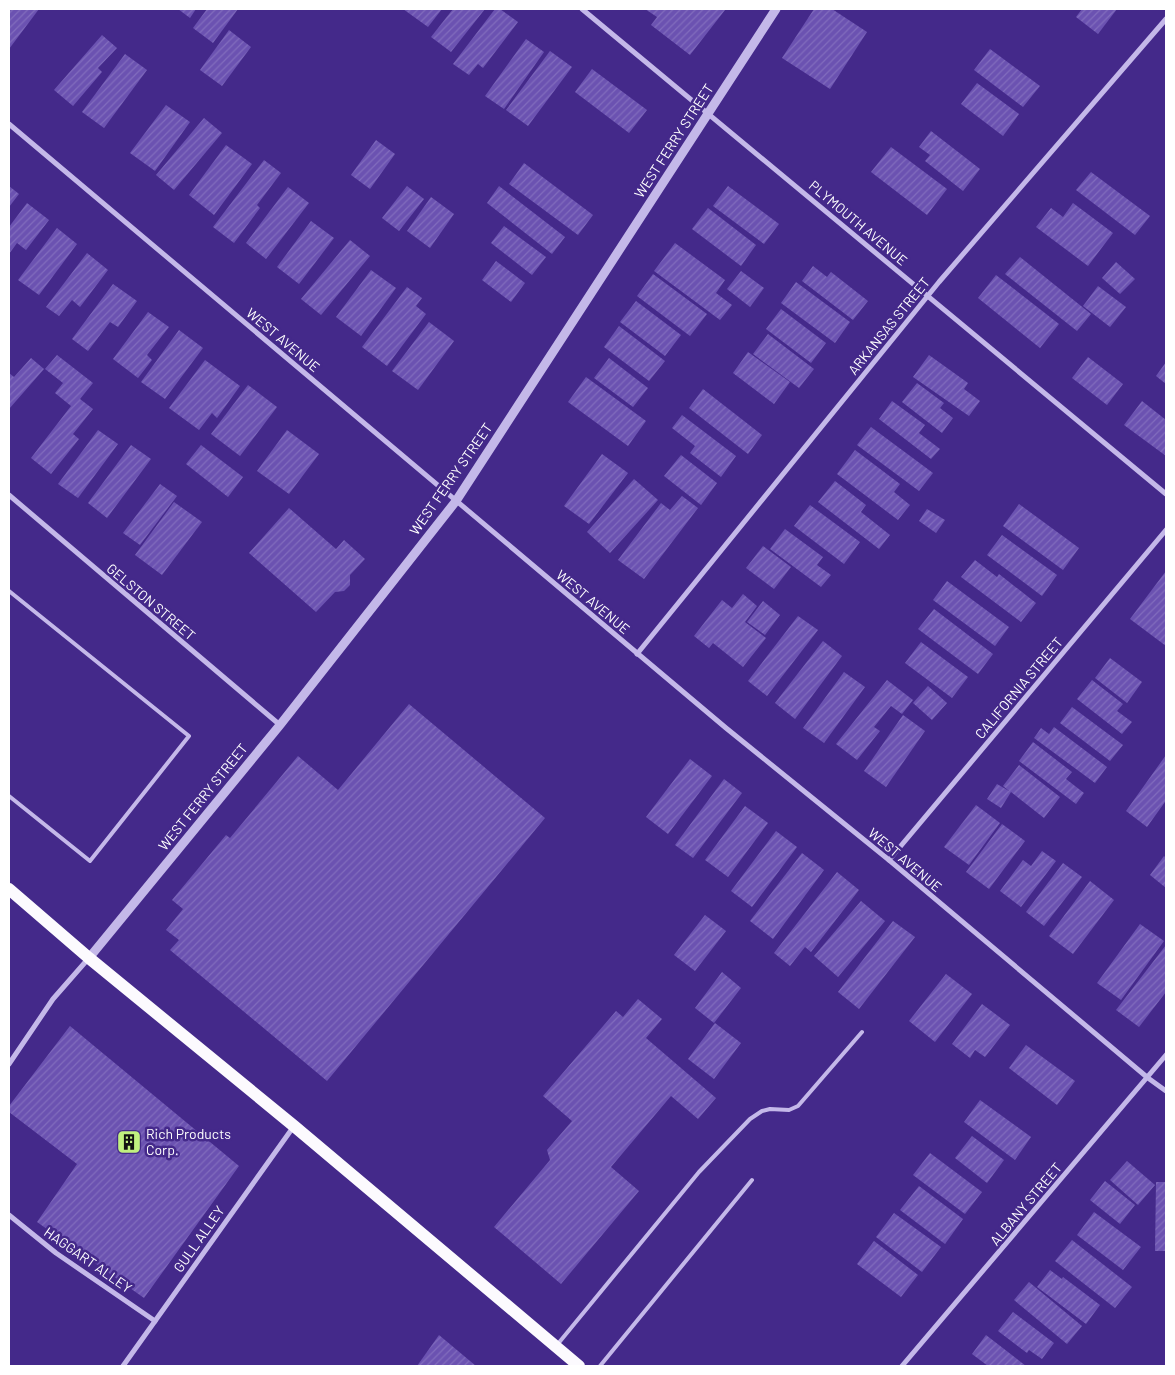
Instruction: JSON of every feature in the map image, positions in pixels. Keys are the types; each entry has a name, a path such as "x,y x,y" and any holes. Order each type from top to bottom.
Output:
{"main road":[{"path":"9,889 89,958 294,1126 579,1366"}],"street":[{"name":"PLYMOUTH AVENUE","path":"582,9 1166,494"},
{"name":"WEST FERRY STREET","path":"89,958 280,725 456,501 776,9"},
{"name":"ARKANSAS STREET","path":"637,654 928,295 1166,19"},
{"name":"WEST AVENUE","path":"9,124 637,654 889,860 1148,1078 1166,1091"},
{"name":"GELSTON STREET","path":"9,495 280,725"},
{"name":"CALIFORNIA STREET","path":"889,860 1166,530"},
{"path":"9,1064 53,999 89,958"},
{"name":"ALBANY STREET","path":"902,1366 1166,1055"},
{"name":"GULL ALLEY","path":"123,1366 294,1126"},
{"name":"HAGGART ALLEY","path":"9,1215 56,1253 155,1321"}],"lane":[{"path":"9,592 189,736 90,861 9,796"},
{"path":"556,1347 698,1172 750,1119 762,1110 789,1110 798,1106 862,1032"},
{"path":"600,1366 752,1180"}],"building":[{"path":"9,9 39,9 9,49"},
{"path":"178,9 196,9 190,18"},
{"path":"207,9 238,9 213,43 193,28"},
{"path":"403,9 442,9 428,27"},
{"path":"453,9 485,9 451,52 431,37"},
{"path":"495,9 500,9 518,22 483,68 478,64 469,75 453,64"},
{"path":"645,9 725,10 690,55 651,25 657,17"},
{"path":"814,9 832,9 867,32 830,89 782,58"},
{"path":"1082,9 1117,9 1098,34 1076,17"},
{"path":"229,30 251,47 222,86 200,70"},
{"path":"102,35 117,48 98,68 102,72 73,106 54,90"},
{"path":"526,39 544,52 504,109 485,96"},
{"path":"990,49 1040,86 1023,107 974,70"},
{"path":"550,51 572,67 528,126 506,110"},
{"path":"125,54 147,70 104,128 82,112"},
{"path":"592,69 647,110 629,133 575,92"},
{"path":"977,83 1019,114 1003,136 961,104"},
{"path":"166,105 190,122 155,171 130,153"},
{"path":"204,118 222,133 174,190 156,175"},
{"path":"931,131 980,169 963,191 925,161 930,155 919,147"},
{"path":"376,140 395,154 370,189 351,175"},
{"path":"226,145 252,164 214,215 189,195"},
{"path":"891,147 947,189 927,215 871,172"},
{"path":"264,160 281,173 257,205 260,208 234,243 213,227"},
{"path":"524,163 593,215 578,235 509,184"},
{"path":"1091,172 1150,216 1135,235 1076,190"},
{"path":"9,186 19,194 9,207"},
{"path":"407,186 424,199 399,231 382,218"},
{"path":"499,186 565,237 552,254 487,203"},
{"path":"728,186 779,224 764,244 713,206"},
{"path":"288,187 309,203 266,259 246,243"},
{"path":"431,197 454,214 430,248 407,231"},
{"path":"27,203 49,220 26,250 17,243 9,254 9,227"},
{"path":"1073,203 1113,233 1088,266 1036,227 1051,208 1063,217"},
{"path":"708,208 756,245 741,266 692,229"},
{"path":"311,221 334,238 299,284 277,267"},
{"path":"504,226 546,257 532,275 491,243"},
{"path":"57,228 77,244 39,295 18,280"},
{"path":"350,240 370,256 321,315 301,299"},
{"path":"675,243 725,280 716,293 732,305 720,320 654,271"},
{"path":"87,253 108,270 80,307 72,300 59,316 46,307"},
{"path":"1020,257 1091,314 1077,331 1005,274"},
{"path":"496,261 525,283 511,302 482,280"},
{"path":"1116,262 1135,279 1120,294 1102,278"},
{"path":"813,266 827,277 831,272 868,301 853,320 802,281"},
{"path":"371,270 396,288 361,336 336,317"},
{"path":"741,271 764,288 750,307 727,289"},
{"path":"653,274 707,314 690,336 637,296"},
{"path":"996,275 1059,324 1040,348 978,298"},
{"path":"796,282 850,322 835,343 781,303"},
{"path":"113,284 137,301 118,327 110,322 88,351 72,339"},
{"path":"1098,286 1126,307 1110,327 1083,306"},
{"path":"407,287 422,298 416,306 426,314 387,366 362,347"},
{"path":"636,301 681,335 665,356 620,322"},
{"path":"781,309 826,343 811,363 766,329"},
{"path":"148,312 169,327 147,355 152,360 138,378 113,359"},
{"path":"429,322 454,341 418,390 392,371"},
{"path":"619,326 665,361 649,381 604,347"},
{"path":"179,330 203,348 165,399 141,382"},
{"path":"768,334 814,369 799,388 753,354"},
{"path":"748,352 790,382 774,404 733,373"},
{"path":"57,355 93,383 80,399 93,409 73,434 79,439 51,474 31,458 71,406 55,393 63,383 45,369"},
{"path":"929,355 968,383 964,389 980,401 969,416 913,377"},
{"path":"1088,357 1123,384 1107,405 1072,378"},
{"path":"31,358 44,369 9,409 9,373 14,377"},
{"path":"609,358 648,388 633,407 594,378"},
{"path":"205,360 240,386 217,418 212,413 199,430 169,408"},
{"path":"1166,362 1166,384 1156,376"},
{"path":"586,377 646,421 628,446 568,402"},
{"path":"917,383 944,403 940,408 953,418 942,433 902,402"},
{"path":"248,385 277,407 240,456 211,434"},
{"path":"703,389 762,435 748,454 689,408"},
{"path":"892,401 925,425 919,433 940,449 931,459 879,419"},
{"path":"1142,401 1166,420 1166,456 1124,425"},
{"path":"682,415 736,456 721,477 690,453 695,446 672,428"},
{"path":"871,427 933,473 919,491 857,445"},
{"path":"98,430 118,444 78,498 58,484"},
{"path":"287,430 319,454 289,494 257,471"},
{"path":"131,445 151,459 107,518 88,503"},
{"path":"201,445 243,477 228,497 186,464"},
{"path":"855,450 900,484 894,492 910,505 898,520 837,474"},
{"path":"602,454 628,473 589,524 564,506"},
{"path":"681,455 717,483 701,505 664,476"},
{"path":"634,479 658,500 610,553 587,532"},
{"path":"835,481 866,505 861,512 890,535 879,549 818,502"},
{"path":"160,484 177,496 140,545 123,533"},
{"path":"682,496 698,508 644,579 618,560 661,503 670,510"},
{"path":"174,502 202,522 162,575 135,555"},
{"path":"1019,504 1079,548 1063,570 1003,526"},
{"path":"810,505 860,542 844,564 794,526"},
{"path":"289,508 336,549 344,540 365,559 350,575 350,585 344,591 335,592 316,612 249,553"},
{"path":"927,509 945,520 936,533 919,521"},
{"path":"785,529 823,557 817,565 831,575 821,587 770,549"},
{"path":"1002,535 1057,575 1042,596 987,555"},
{"path":"763,546 791,567 774,589 746,568"},
{"path":"975,560 997,577 999,574 1036,603 1021,622 961,577"},
{"path":"1166,571 1166,646 1130,619"},
{"path":"947,581 1009,627 995,646 933,600"},
{"path":"743,594 757,606 745,622 766,638 743,667 713,643 709,648 694,636 722,600 732,608"},
{"path":"763,601 780,615 765,635 747,622"},
{"path":"934,609 993,654 978,674 918,629"},
{"path":"798,616 818,630 767,696 748,681"},
{"path":"823,641 842,656 795,719 775,703"},
{"path":"921,642 968,677 952,698 905,663"},
{"path":"1110,658 1142,682 1127,703 1095,678"},
{"path":"844,672 865,687 824,743 803,728"},
{"path":"887,680 913,700 902,714 891,706 874,727 880,731 857,760 836,744"},
{"path":"1092,680 1123,704 1117,711 1132,722 1122,734 1077,699"},
{"path":"928,686 947,703 932,720 913,703"},
{"path":"409,704 545,818 327,1081 170,950 179,940 166,930 183,909 172,900 226,835 230,838 298,756 338,790"},
{"path":"1072,707 1123,745 1110,761 1060,723"},
{"path":"903,715 925,731 886,787 864,771"},
{"path":"1054,727 1107,767 1095,783 1034,738 1041,728 1049,734"},
{"path":"1033,742 1072,772 1066,779 1084,793 1076,804 1019,761"},
{"path":"1166,755 1166,803 1147,827 1126,811"},
{"path":"690,759 712,776 668,834 646,817"},
{"path":"1019,765 1060,797 1044,818 1011,792 1001,808 987,799 997,784 1009,791 1003,786"},
{"path":"724,779 742,793 693,858 675,845"},
{"path":"976,805 1000,823 969,865 944,847"},
{"path":"745,806 768,823 728,877 705,860"},
{"path":"1002,824 1025,841 989,889 966,872"},
{"path":"776,831 797,847 752,907 731,891"},
{"path":"1042,851 1056,861 1021,907 1000,891 1023,860 1031,866"},
{"path":"802,853 824,870 773,939 750,921"},
{"path":"1164,856 1166,858 1166,888 1150,875"},
{"path":"1063,863 1082,877 1044,926 1026,912"},
{"path":"837,872 859,890 811,952 805,947 790,966 774,953"},
{"path":"1090,881 1114,900 1073,954 1049,936"},
{"path":"861,901 885,921 838,977 814,956"},
{"path":"705,915 726,931 695,971 674,955"},
{"path":"893,921 915,937 859,1009 838,992"},
{"path":"1140,924 1164,941 1121,1000 1097,983"},
{"path":"1166,945 1166,992 1139,1027 1116,1010"},
{"path":"722,972 741,988 714,1023 695,1008"},
{"path":"946,974 972,994 935,1042 909,1021"},
{"path":"638,999 662,1019 646,1038 716,1098 698,1119 671,1096 611,1167 639,1191 561,1284 494,1227 550,1160 547,1150 572,1121 543,1096 616,1011 623,1017"},
{"path":"982,1004 1010,1025 985,1057 975,1050 970,1058 952,1044"},
{"path":"715,1023 741,1043 714,1079 688,1059"},
{"name":"Rich Products Corp.","path":"70,1026 239,1166 144,1298 37,1222 77,1164 9,1112 9,1106"},
{"path":"1026,1045 1075,1081 1057,1105 1009,1068"},
{"path":"980,1100 1031,1137 1015,1160 964,1122"},
{"path":"972,1136 1004,1160 987,1183 955,1158"},
{"path":"930,1153 982,1192 965,1214 913,1175"},
{"path":"1127,1161 1155,1185 1138,1205 1110,1180"},
{"path":"1105,1181 1135,1205 1120,1224 1090,1200"},
{"path":"1156,1182 1166,1182 1166,1251 1155,1251"},
{"path":"919,1186 963,1219 945,1244 900,1210"},
{"path":"1094,1212 1141,1247 1123,1270 1077,1235"},
{"path":"894,1213 941,1247 922,1272 876,1237"},
{"path":"1072,1240 1132,1287 1115,1308 1055,1261"},
{"path":"874,1241 918,1275 901,1297 857,1264"},
{"path":"1050,1270 1062,1279 1063,1277 1100,1305 1086,1324 1037,1287"},
{"path":"1029,1282 1082,1326 1067,1344 1014,1300"},
{"path":"1013,1312 1054,1343 1042,1359 1029,1350 1027,1353 998,1331"},
{"path":"439,1335 476,1366 417,1366"},
{"path":"986,1335 1026,1366 988,1366 972,1354"}],"place":[{"name":"Rich Products Corp.","path":"129,1142"}]}
